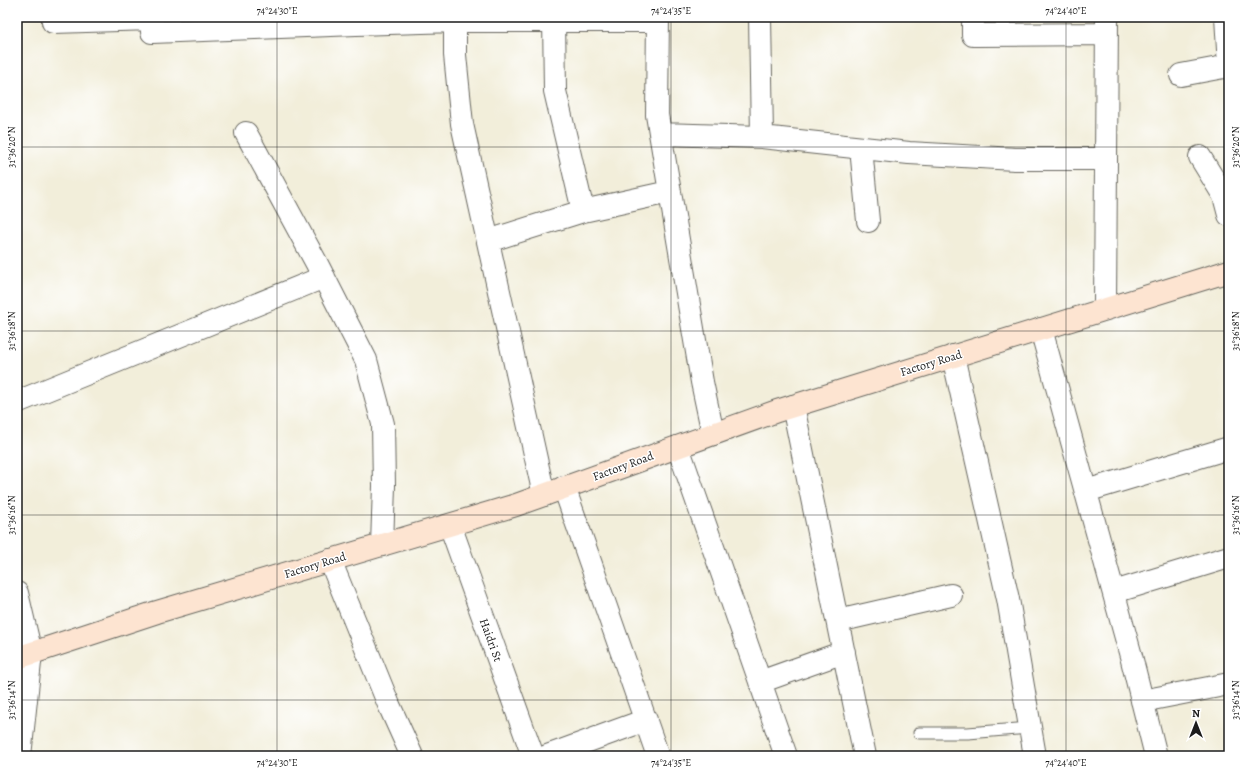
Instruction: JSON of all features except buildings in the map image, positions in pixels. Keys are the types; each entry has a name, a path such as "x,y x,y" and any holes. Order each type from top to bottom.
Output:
{"main road":[{"name":"Factory Road","path":"24,656 157,612 382,545 554,491 793,406 1229,271"}],"street":[{"path":"760,17 762,137"},
{"path":"973,17 973,35 1107,26 1105,309"},
{"path":"1181,75 1229,66 1226,17"},
{"path":"53,22 152,18 152,32 255,22 455,19 658,19 657,115 702,382 713,434"},
{"path":"455,19 455,55 462,124 488,241 554,491 646,720 658,756"},
{"path":"554,19 555,91 583,211"},
{"path":"246,133 324,277 366,360 383,424 382,545"},
{"path":"660,134 762,137 909,153 1015,158 1106,159"},
{"path":"861,148 868,221"},
{"path":"1200,157 1224,196 1229,215"},
{"path":"488,241 583,211 669,192"},
{"path":"17,402 324,277"},
{"path":"1041,329 1114,592 1156,756"},
{"path":"953,356 1008,600 1035,756"},
{"path":"793,406 865,756"},
{"path":"678,446 786,756"},
{"path":"1086,491 1229,448"},
{"name":"Haidri St","path":"450,524 533,756"},
{"path":"1114,592 1229,557"},
{"path":"330,560 389,705 412,756"},
{"path":"17,593 24,656 20,756"},
{"path":"838,621 951,595"},
{"path":"760,682 844,652"},
{"path":"1142,701 1229,684"},
{"path":"546,756 646,720"}],"lane":[{"path":"919,733 968,733 1030,728"}]}
